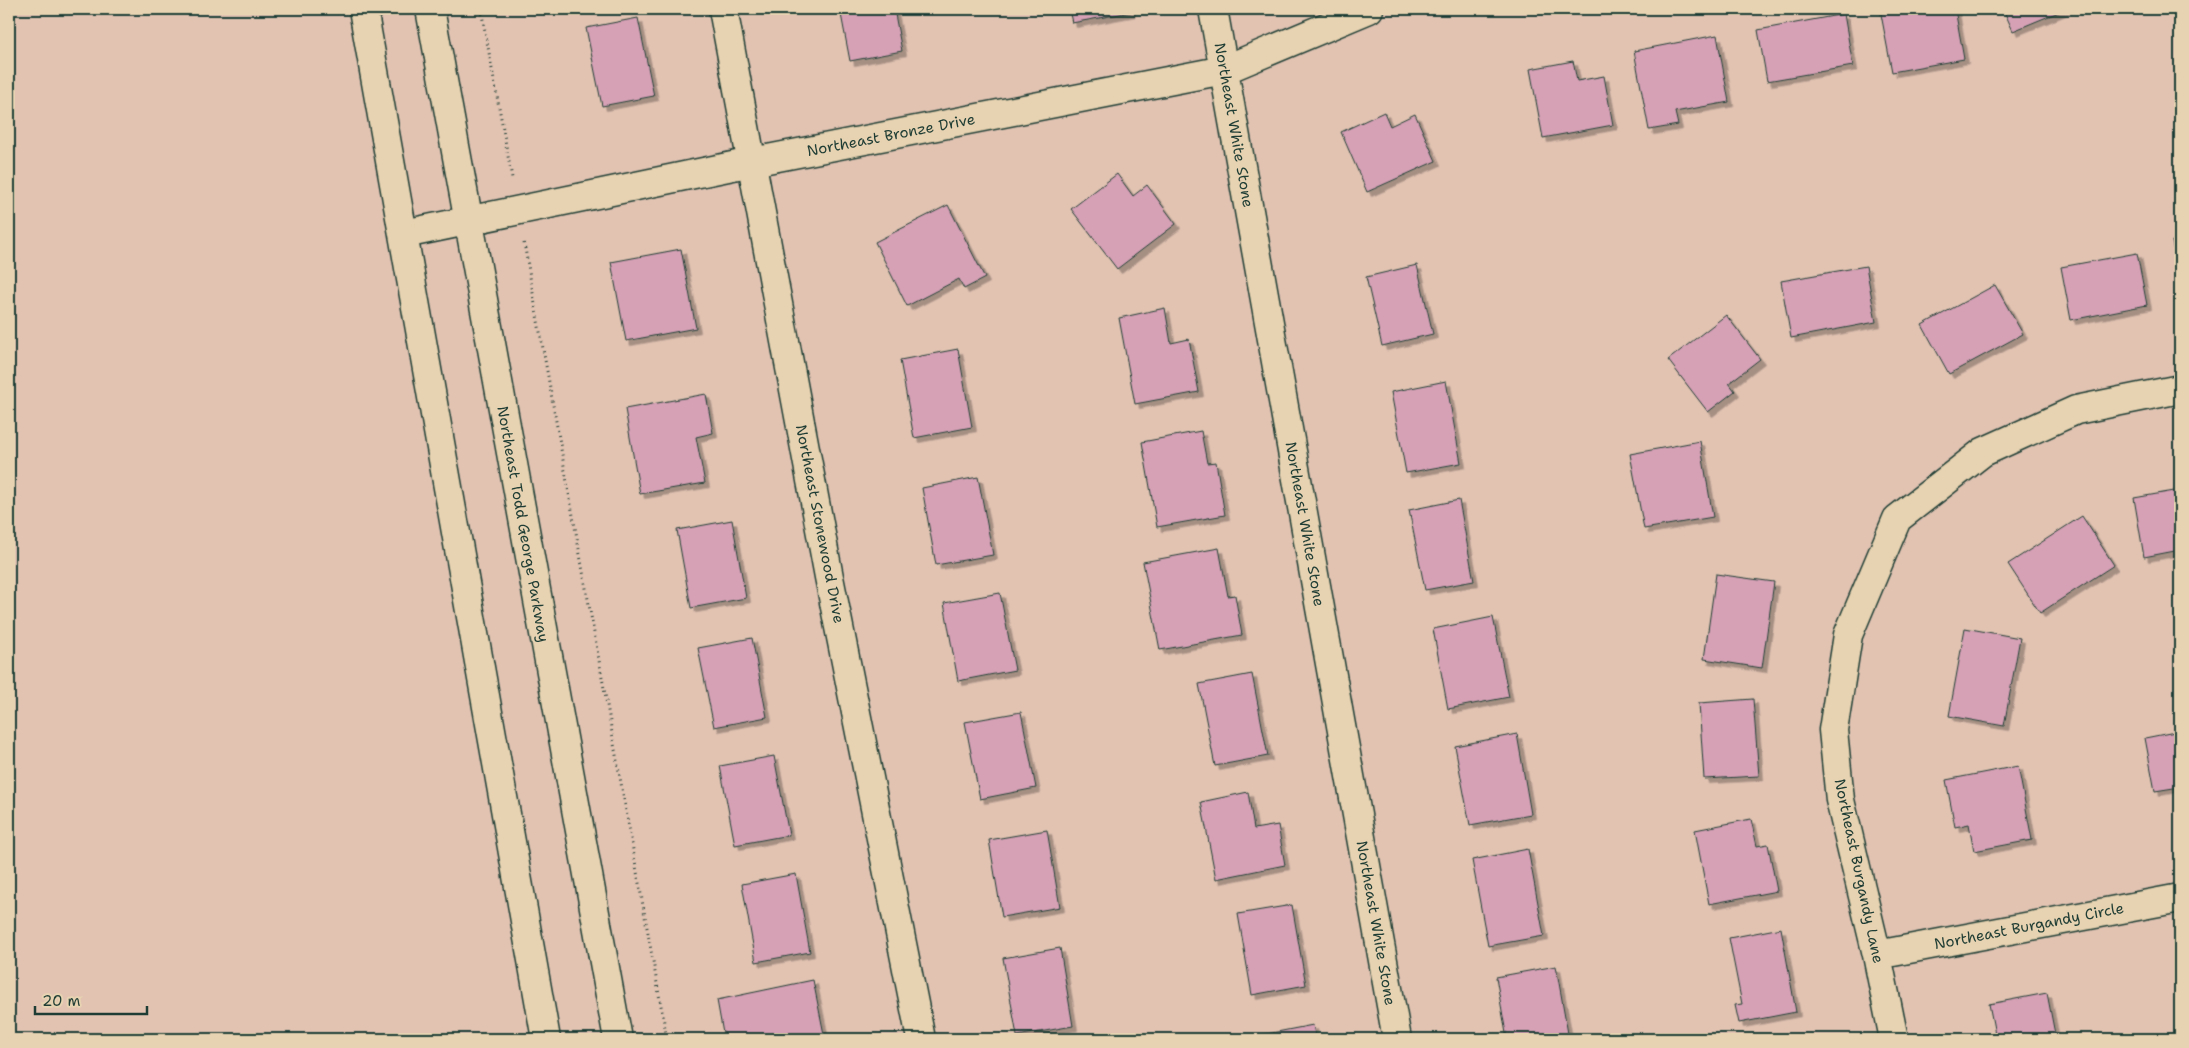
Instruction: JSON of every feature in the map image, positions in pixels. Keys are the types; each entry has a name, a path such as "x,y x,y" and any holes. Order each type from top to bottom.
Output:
{"street":[{"path":"363,9 546,1039"},
{"name":"Northeast Todd George Parkway","path":"430,9 618,1039"},
{"name":"Northeast Stonewood Drive","path":"723,9 829,577 921,1039"},
{"name":"Northeast White Stone","path":"1213,9 1397,1039"},
{"name":"Northeast Bronze Drive","path":"404,234 752,162 1224,70 1369,9"},
{"name":"Northeast Burgandy Lane","path":"1894,1039 1877,955 1840,800 1834,730 1848,636 1897,519 1983,452 2076,410 2180,389"},
{"name":"Northeast Burgandy Circle","path":"1877,955 2180,898"}],"path":[{"path":"481,9 667,1039"}],"building":[{"path":"840,9 894,9 902,51 850,61"},
{"path":"1069,9 1130,9 1131,12 1072,23"},
{"path":"1880,9 1923,9 1923,13 1955,9 1964,59 1892,72"},
{"path":"2003,9 2066,9 2013,31"},
{"path":"1844,14 1853,66 1767,81 1758,30"},
{"path":"638,18 654,96 602,106 586,28"},
{"path":"1717,35 1729,102 1675,112 1678,125 1649,130 1634,51"},
{"path":"1573,61 1577,81 1604,76 1613,125 1543,138 1530,69"},
{"path":"1384,112 1390,126 1415,114 1436,161 1367,192 1341,132"},
{"path":"1117,174 1133,196 1147,185 1176,224 1117,269 1071,209"},
{"path":"948,205 985,278 964,289 959,279 907,306 875,242"},
{"path":"2180,239 2180,284 2172,241"},
{"path":"681,249 696,328 626,341 611,262"},
{"path":"2137,253 2147,305 2071,320 2061,267"},
{"path":"1417,265 1433,334 1382,346 1366,277"},
{"path":"1866,266 1876,322 1791,338 1781,281"},
{"path":"1995,285 2023,334 1949,374 1922,325"},
{"path":"1165,308 1171,343 1189,339 1199,392 1135,404 1119,318"},
{"path":"1726,315 1760,359 1729,383 1735,391 1708,412 1668,360"},
{"path":"958,349 972,427 914,438 900,360"},
{"path":"1446,381 1461,463 1406,473 1391,392"},
{"path":"706,394 713,433 696,437 705,483 640,494 625,409"},
{"path":"1201,431 1207,463 1216,462 1225,515 1157,527 1142,442"},
{"path":"1700,441 1713,517 1644,529 1630,454"},
{"path":"978,477 993,555 936,565 922,488"},
{"path":"2180,490 2180,550 2144,557 2134,498"},
{"path":"1459,500 1474,581 1425,590 1409,510"},
{"path":"2082,516 2114,565 2040,613 2008,564"},
{"path":"732,520 746,598 691,608 677,530"},
{"path":"1219,548 1228,596 1235,595 1242,635 1160,650 1143,562"},
{"path":"1716,574 1774,582 1762,668 1704,659"},
{"path":"1000,593 1015,670 958,681 944,603"},
{"path":"1493,617 1509,697 1448,709 1433,629"},
{"path":"1965,628 2020,638 2004,726 1949,716"},
{"path":"752,638 767,717 714,727 698,648"},
{"path":"1252,674 1268,756 1215,766 1199,684"},
{"path":"1753,699 1759,776 1704,779 1699,703"},
{"path":"1021,712 1036,788 980,799 965,722"},
{"path":"2180,731 2180,787 2155,791 2145,738"},
{"path":"1517,734 1531,814 1470,825 1455,746"},
{"path":"774,756 789,835 735,845 720,766"},
{"path":"2018,766 2032,840 1974,851 1969,824 1955,827 1946,780"},
{"path":"1248,792 1254,829 1278,825 1285,865 1216,879 1201,802"},
{"path":"1751,819 1757,846 1768,844 1777,891 1709,904 1695,830"},
{"path":"1047,830 1060,907 1002,917 989,840"},
{"path":"1528,849 1544,936 1488,946 1472,860"},
{"path":"796,874 810,952 756,962 742,884"},
{"path":"1292,905 1306,985 1252,995 1238,914"},
{"path":"1781,928 1796,1012 1739,1023 1735,1005 1742,1004 1729,938"},
{"path":"1060,948 1073,1026 1017,1036 1003,958"},
{"path":"1556,966 1569,1039 1507,1039 1496,977"},
{"path":"813,980 825,1039 724,1039 717,1000"},
{"path":"2047,993 2056,1039 1996,1039 1989,1004"},
{"path":"1313,1025 1316,1039 1246,1039 1246,1038"}]}
